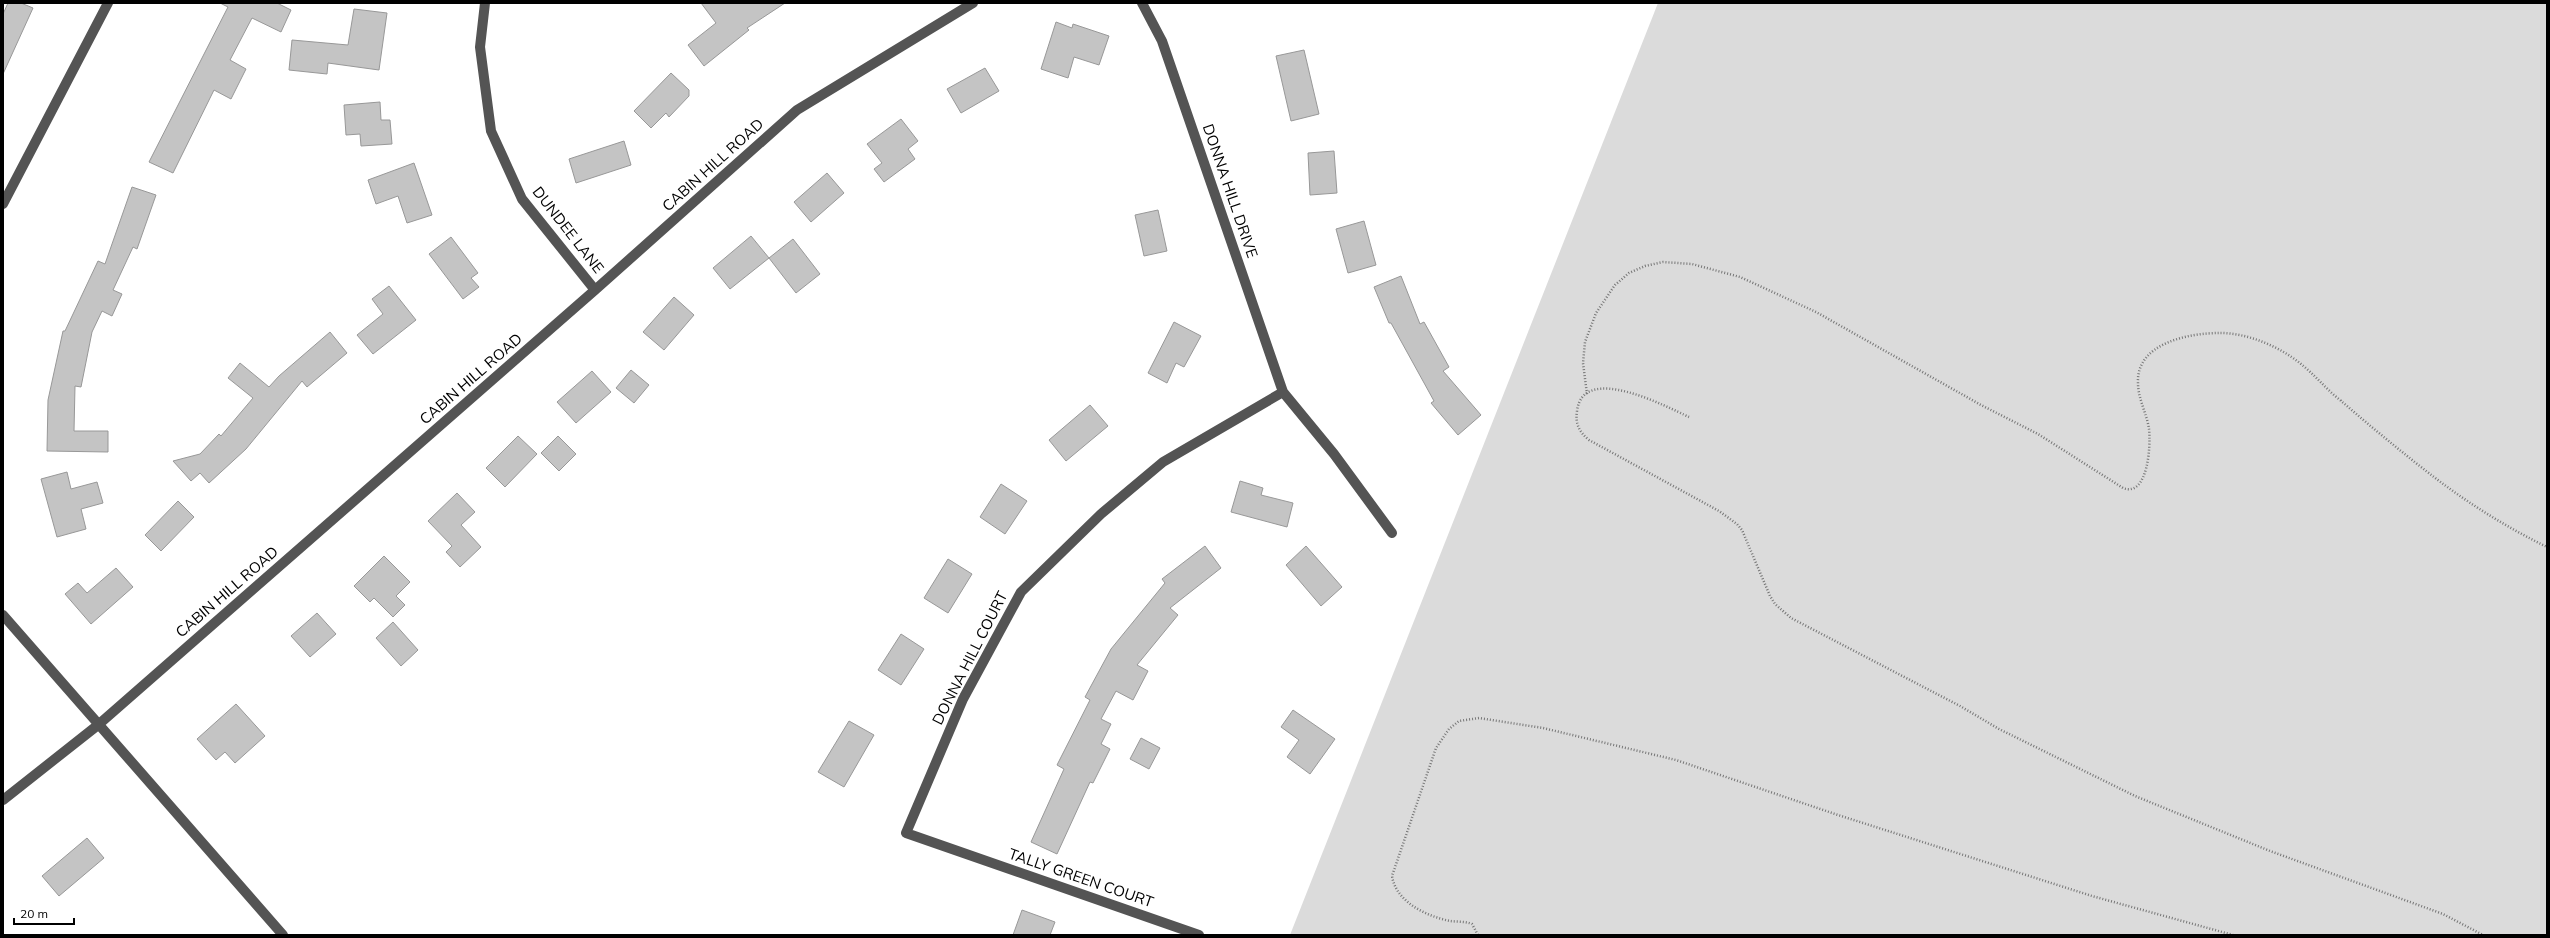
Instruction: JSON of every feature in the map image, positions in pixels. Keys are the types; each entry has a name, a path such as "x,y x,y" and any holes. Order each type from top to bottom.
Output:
{"street":[{"path":"3,204 108,3"},
{"name":"DUNDEE LANE","path":"485,3 480,47 491,131 522,199 595,290"},
{"name":"CABIN HILL ROAD","path":"3,800 98,725 595,290 797,110 973,3"},
{"name":"DONNA HILL DRIVE","path":"1142,3 1162,41 1283,392 1334,454 1392,533"},
{"name":"DONNA HILL COURT","path":"954,849 906,832 963,699 1021,592 1101,514 1163,462 1283,392"},
{"path":"3,615 283,935"},
{"name":"TALLY GREEN COURT","path":"954,849 1198,935"}],"path":[{"path":"2483,935 2437,912 2256,846 2135,796 2017,738 1960,706 1791,618 1772,600 1737,524 1718,511 1582,434 1577,420 1577,412 1578,405 1586,394 1583,363 1585,342 1596,313 1615,285 1628,273 1646,266 1663,262 1692,264 1740,277 1816,312 1961,394 2038,434 2123,488 2130,490 2136,487 2141,480 2150,451 2149,428 2138,388 2138,375 2142,364 2151,354 2168,343 2192,335 2230,333 2261,342 2300,363 2338,398 2430,474 2507,527 2547,547"},
{"path":"1586,394 1617,388 1642,396 1689,416"},
{"path":"1478,935 1472,924 1442,918 1403,900 1394,886 1392,876 1436,748 1449,728 1459,721 1479,718 1543,728 1676,760 1838,815 2092,896 2233,935"}],"shaded area":[{"path":"1658,3 2547,3 2547,935 1290,935"}],"building":[{"path":"8,3 21,3 33,8 3,74 3,14"},
{"path":"220,3 277,3 291,10 281,32 252,18 230,60 246,69 231,99 214,90 173,173 149,162 228,7"},
{"path":"701,3 785,3 747,28 749,30 704,66 688,45 716,23"},
{"path":"354,9 387,13 379,70 328,63 327,74 289,70 292,40 348,45"},
{"path":"1056,22 1072,28 1073,24 1109,36 1099,65 1074,57 1068,78 1041,69"},
{"path":"1304,50 1319,114 1291,121 1276,56"},
{"path":"985,68 999,91 961,113 947,89"},
{"path":"671,73 689,90 689,96 669,117 666,113 651,128 634,111"},
{"path":"380,102 381,120 390,120 392,144 361,146 360,134 346,135 344,105"},
{"path":"901,119 918,141 908,149 915,159 884,182 874,169 882,163 867,144"},
{"path":"624,141 631,165 576,183 569,159"},
{"path":"1334,151 1337,193 1310,195 1308,153"},
{"path":"414,163 432,215 407,223 398,196 376,204 368,180"},
{"path":"827,173 844,193 811,222 794,202"},
{"path":"132,187 156,195 137,249 133,247 113,290 122,294 112,316 102,311 92,332 81,387 75,386 74,431 108,431 108,452 47,451 48,400 63,331 65,331 98,261 105,264"},
{"path":"1158,210 1167,251 1144,256 1135,215"},
{"path":"1364,221 1376,265 1348,273 1336,229"},
{"path":"751,236 769,258 730,289 713,268"},
{"path":"451,237 478,273 471,278 479,287 463,299 429,254"},
{"path":"793,239 820,274 796,293 769,258"},
{"path":"1401,276 1420,324 1424,322 1449,367 1443,371 1481,415 1458,435 1431,403 1434,401 1391,323 1389,323 1374,287"},
{"path":"389,286 416,320 373,354 357,335 383,314 372,299"},
{"path":"674,297 694,315 664,350 643,332"},
{"path":"1174,322 1201,336 1184,367 1176,363 1167,383 1148,373"},
{"path":"330,332 347,353 307,387 302,381 246,449 209,483 200,473 191,481 173,461 200,454 219,434 221,436 253,398 228,378 240,363 269,387 279,376"},
{"path":"631,370 649,385 634,403 616,388"},
{"path":"592,371 611,392 576,423 557,402"},
{"path":"1090,405 1108,426 1066,461 1049,440"},
{"path":"518,436 537,454 505,487 486,468"},
{"path":"558,436 576,454 559,471 541,453"},
{"path":"67,472 71,489 97,482 103,503 81,509 86,529 57,537 41,479"},
{"path":"1240,481 1263,488 1261,495 1293,503 1287,527 1231,512"},
{"path":"1001,484 1027,501 1005,534 980,517"},
{"path":"457,493 475,512 461,525 481,547 460,567 446,552 452,546 428,521"},
{"path":"178,501 194,517 161,551 145,535"},
{"path":"1205,546 1221,568 1170,608 1178,615 1137,665 1148,671 1133,700 1116,691 1101,719 1111,724 1101,744 1110,749 1093,783 1090,782 1057,854 1031,842 1064,769 1057,765 1090,700 1085,697 1111,649 1165,583 1162,579"},
{"path":"1306,546 1342,587 1321,606 1286,565"},
{"path":"384,556 410,582 396,596 405,605 393,617 374,598 370,602 354,586"},
{"path":"948,559 972,574 948,613 924,598"},
{"path":"116,568 133,587 91,624 65,594 78,583 87,593"},
{"path":"317,613 336,634 310,657 291,636"},
{"path":"393,622 418,650 401,666 376,638"},
{"path":"901,634 924,649 901,685 878,670"},
{"path":"236,704 265,736 235,763 225,752 216,760 197,739"},
{"path":"1293,710 1335,739 1310,774 1287,757 1299,740 1281,727"},
{"path":"849,721 874,735 844,787 818,772"},
{"path":"1141,738 1160,748 1149,769 1130,759"},
{"path":"87,838 104,858 59,896 42,876"},
{"path":"1022,910 1055,922 1050,935 1013,935"}]}
